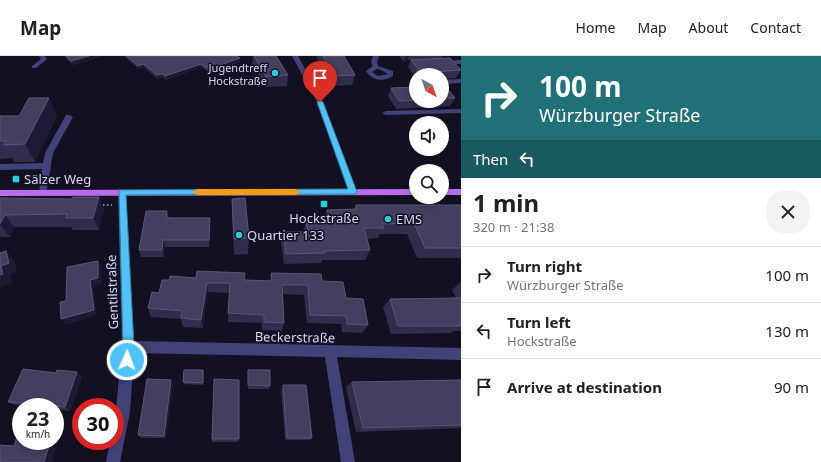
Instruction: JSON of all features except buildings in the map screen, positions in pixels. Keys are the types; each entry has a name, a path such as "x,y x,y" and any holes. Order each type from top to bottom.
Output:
{"main road":[{"path":"0,193 409,192"},
{"path":"449,192 461,192"}],"street":[{"path":"34,67 42,62 44,59 42,56"},
{"path":"295,56 320,102 353,192"},
{"path":"376,56 374,62 376,67"},
{"path":"458,56 461,59"},
{"path":"438,63 461,62"},
{"path":"449,82 461,81"},
{"path":"386,113 461,111"},
{"path":"43,193 46,166 50,153 69,117"},
{"path":"0,167 46,166"},
{"name":"Gentilstraße","path":"113,462 123,412 128,347 122,192"},
{"name":"Beckerstraße","path":"128,347 461,354"},
{"path":"330,352 348,462"}],"path":[{"path":"92,204 123,205"}],"slow traffic":[{"path":"197,192 296,192"}],"place":[{"name":"Jugendtreff Hockstraße","path":"275,73"},
{"name":"Sälzer Weg","path":"16,179"},
{"name":"Hockstraße","path":"324,204"},
{"name":"EMS","path":"388,219"},
{"name":"Quartier 133","path":"239,235"}],"route":[{"path":"127,360 128,347 122,192 353,192 320,102"}]}
